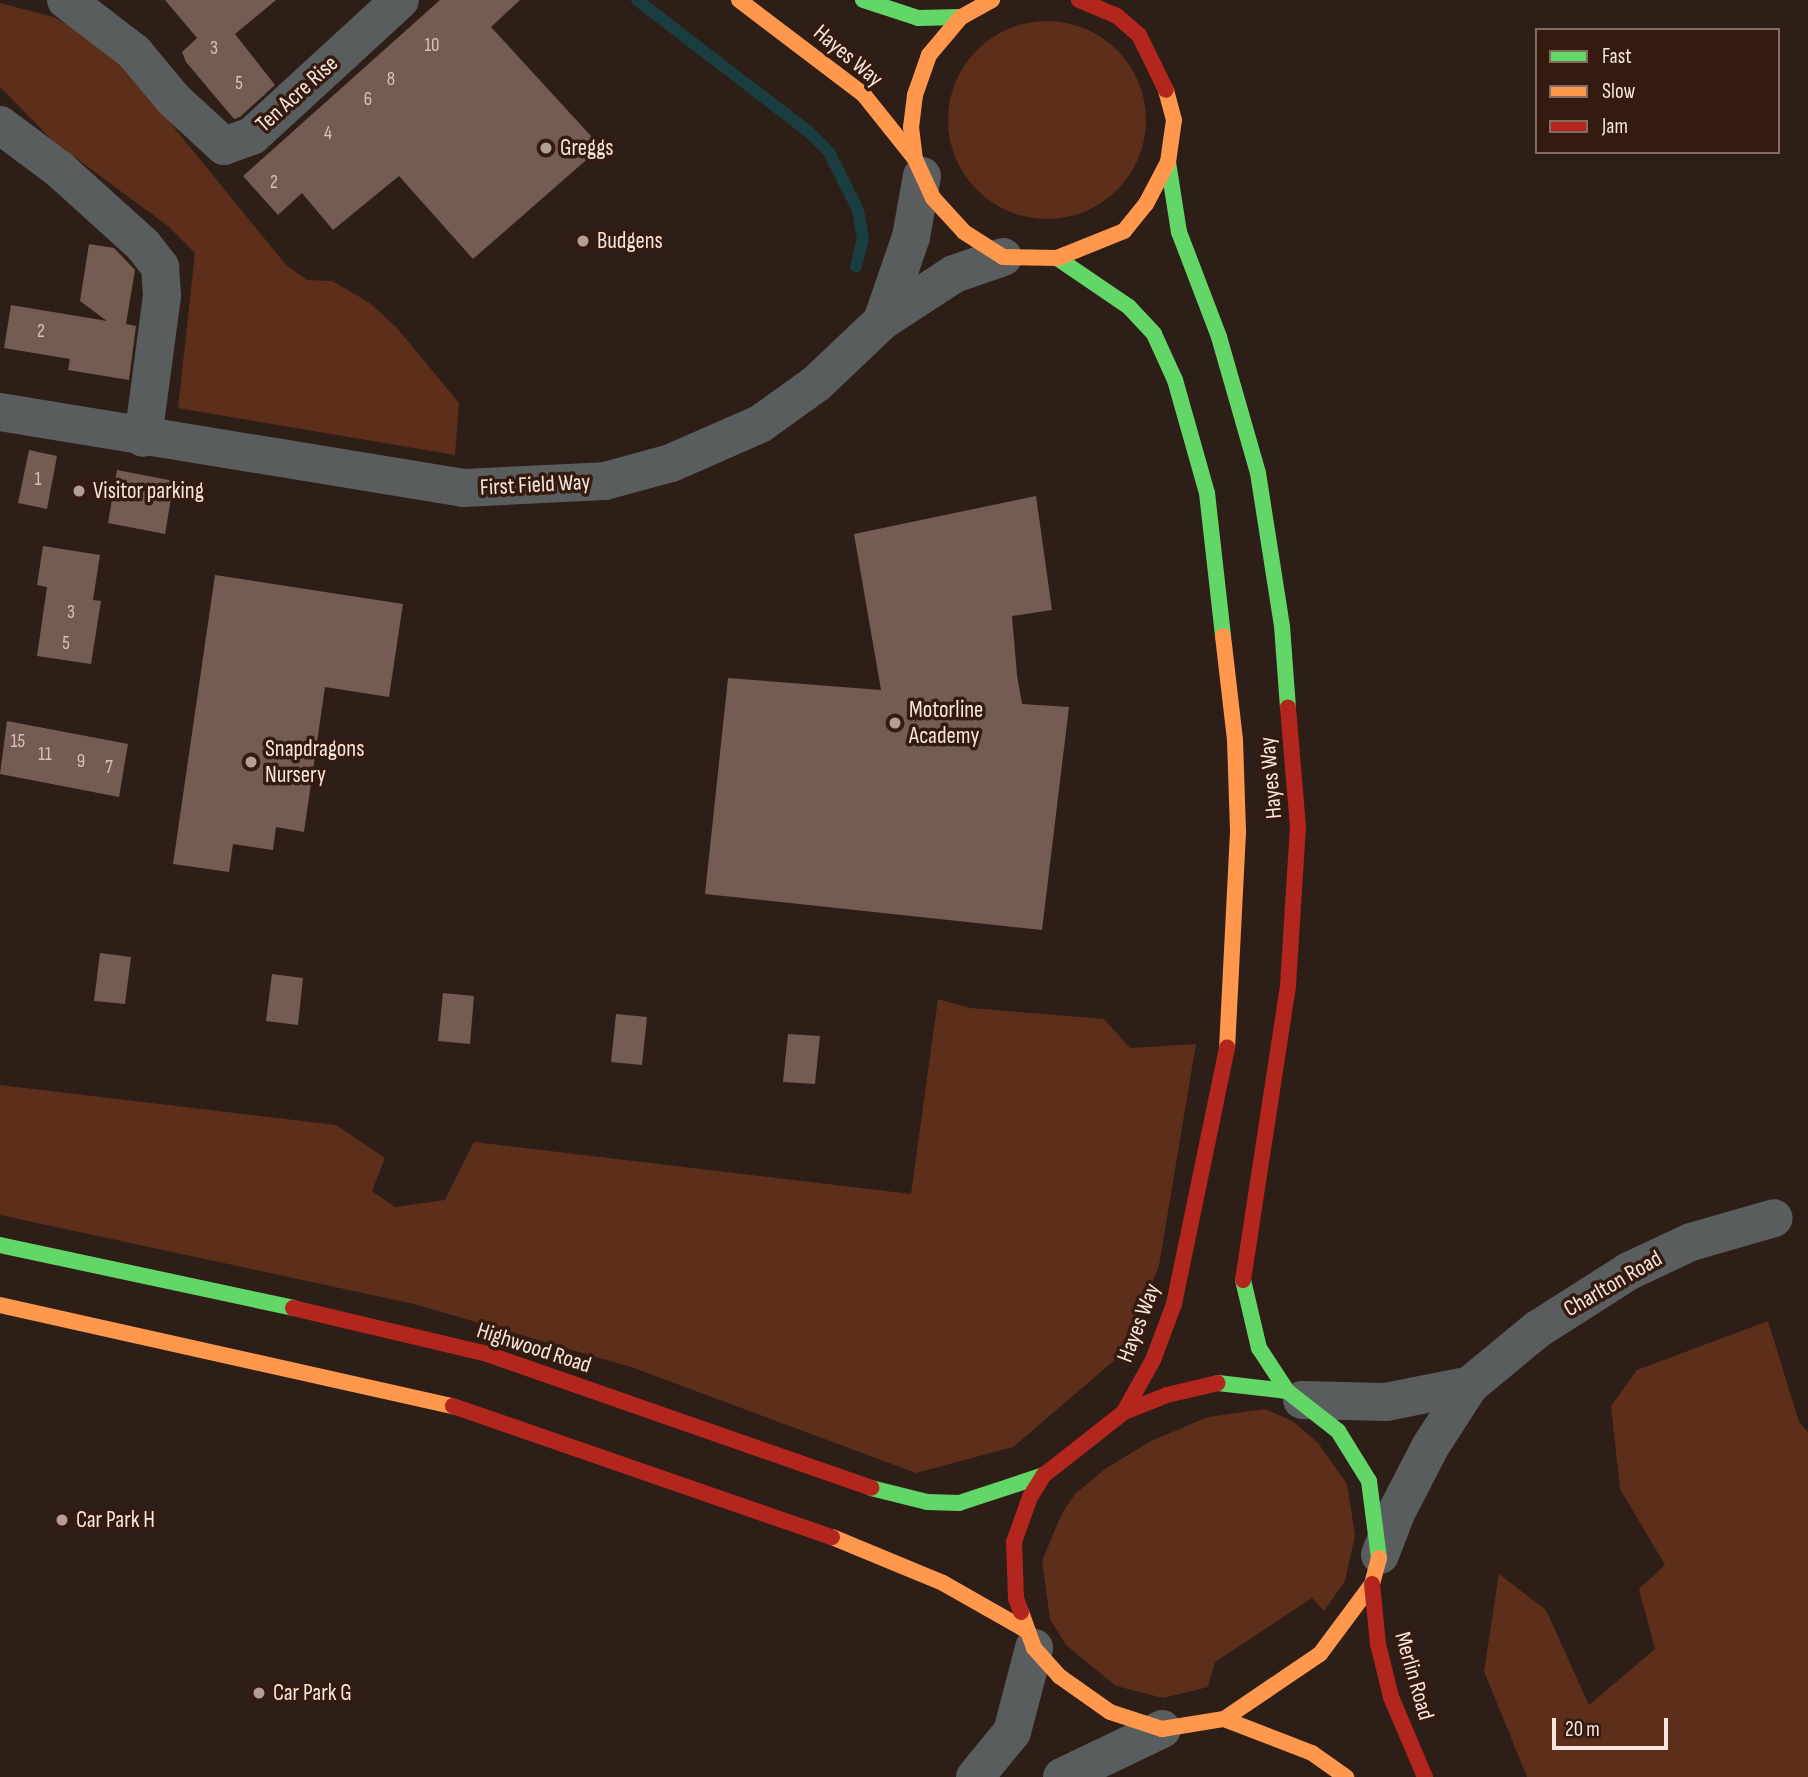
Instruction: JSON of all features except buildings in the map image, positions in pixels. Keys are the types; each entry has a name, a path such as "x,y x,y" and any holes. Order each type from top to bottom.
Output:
{"street":[{"name":"Ten Acre Rise","path":"66,0 134,52 174,100 224,146 252,135 400,0"},
{"name":"Hayes Way","path":"739,0 863,95 919,167 933,198 964,232 1003,257"},
{"path":"863,0 918,18 961,17"},
{"path":"919,167 911,127 915,95 929,55 961,17 992,0"},
{"path":"1003,257 1057,258 1124,231 1146,204 1168,162 1174,120 1161,74 1139,35 1117,16 1079,0"},
{"path":"0,125 59,169 143,245 160,267 162,296 142,438"},
{"name":"Hayes Way","path":"1168,162 1179,232 1219,337 1258,473 1282,626 1298,827 1288,985 1242,1278 1249,1320 1259,1348 1294,1395"},
{"name":"First Field Way","path":"882,321 911,237 919,167"},
{"name":"First Field Way","path":"1,420 142,438 464,488 605,481 671,463 760,424 817,383 882,321 954,274 1003,257"},
{"name":"Hayes Way","path":"1057,258 1129,307 1154,334 1175,380 1207,493 1235,740 1238,832 1227,1049 1174,1304 1153,1360 1124,1412"},
{"name":"Charlton Road","path":"1376,1570 1396,1513 1430,1447 1470,1385 1538,1329 1629,1271 1690,1242 1774,1218"},
{"name":"Highwood Road","path":"0,1245 206,1287 487,1354 869,1488 927,1502 959,1503 1044,1475"},
{"path":"0,1305 439,1401 863,1548 943,1583 1029,1639 1059,1676 1110,1713 1162,1729"},
{"path":"975,1777 1012,1732 1029,1639 1016,1598 1014,1542 1030,1497 1044,1475 1124,1412 1167,1395 1218,1382 1256,1384 1294,1395"},
{"name":"Charlton Road","path":"1294,1395 1386,1402 1470,1385"},
{"name":"Merlin Road","path":"1294,1395 1338,1431 1356,1455 1378,1517 1378,1644 1391,1697 1425,1777"},
{"path":"1062,1777 1162,1729 1224,1719 1320,1654 1344,1628 1376,1570"},
{"path":"1224,1719 1312,1752 1346,1777"}],"shaded area":[{"path":"0,3 54,17 94,39 133,77 286,265 307,280 332,281 370,303 397,328 459,403 455,455 178,408 195,253 168,226 54,142 0,87"},
{"path":"1047,21 1085,29 1117,50 1138,82 1146,120 1138,158 1117,190 1085,211 1047,219 1009,211 977,190 956,158 948,120 956,82 977,50 1009,29"},
{"path":"938,999 970,1008 1104,1019 1130,1048 1196,1044 1159,1266 1124,1352 1013,1447 916,1473 634,1368 414,1304 0,1215 0,1085 336,1125 385,1158 372,1191 395,1207 445,1200 474,1142 911,1194"},
{"path":"1768,1321 1799,1422 1808,1432 1808,1777 1527,1777 1484,1671 1499,1574 1546,1610 1589,1705 1655,1649 1639,1589 1665,1565 1620,1489 1611,1406 1637,1370"},
{"path":"1265,1409 1294,1422 1318,1443 1347,1484 1355,1535 1345,1581 1324,1611 1312,1598 1215,1662 1208,1687 1163,1698 1116,1686 1066,1645 1050,1619 1042,1561 1062,1513 1075,1494 1105,1469 1151,1441 1208,1417"}],"waterway":[{"path":"637,0 808,131 829,152 858,210 863,238 856,266"}],"traffic: fast":[{"path":"863,0 918,18 961,17"},
{"path":"1168,162 1179,232 1219,337 1258,473 1282,626 1288,707"},
{"path":"1057,258 1129,307 1154,334 1175,380 1207,493 1223,636"},
{"path":"0,1245 293,1308"},
{"path":"1243,1280 1259,1348 1287,1391"},
{"path":"1218,1383 1287,1391 1338,1431 1369,1481 1379,1558"},
{"path":"871,1488 927,1502 959,1503 1044,1475"}],"traffic: slow":[{"path":"739,0 864,95 915,159"},
{"path":"992,0 961,17 929,55 915,95 911,127 915,159 933,198 964,232 1003,257 1057,258 1124,231 1146,204 1168,162 1174,120 1166,90"},
{"path":"1223,636 1235,740 1238,832 1227,1047"},
{"path":"0,1305 453,1406"},
{"path":"832,1537 943,1583 1024,1629"},
{"path":"1021,1612 1034,1648 1059,1676 1110,1712 1162,1729 1224,1719 1320,1654 1372,1584 1379,1558"},
{"path":"1224,1719 1312,1753 1346,1777"}],"traffic: jam":[{"path":"1079,0 1117,16 1139,35 1166,90"},
{"path":"1243,1280 1288,985 1298,827 1288,707"},
{"path":"1124,1412 1153,1360 1174,1304 1227,1047"},
{"path":"293,1308 487,1354 871,1488"},
{"path":"1021,1612 1016,1598 1014,1542 1030,1497 1044,1475 1124,1412 1167,1395 1218,1383"},
{"path":"453,1406 832,1537"},
{"path":"1372,1584 1378,1644 1391,1697 1425,1777"}],"place":[{"name":"Greggs","path":"546,148"},
{"name":"Budgens","path":"583,241"},
{"name":"Visitor parking","path":"79,491"},
{"name":"Motorline Academy","path":"895,723"},
{"name":"Snapdragons Nursery","path":"251,762"},
{"name":"Car Park H","path":"62,1520"},
{"name":"Car Park G","path":"259,1693"}]}
